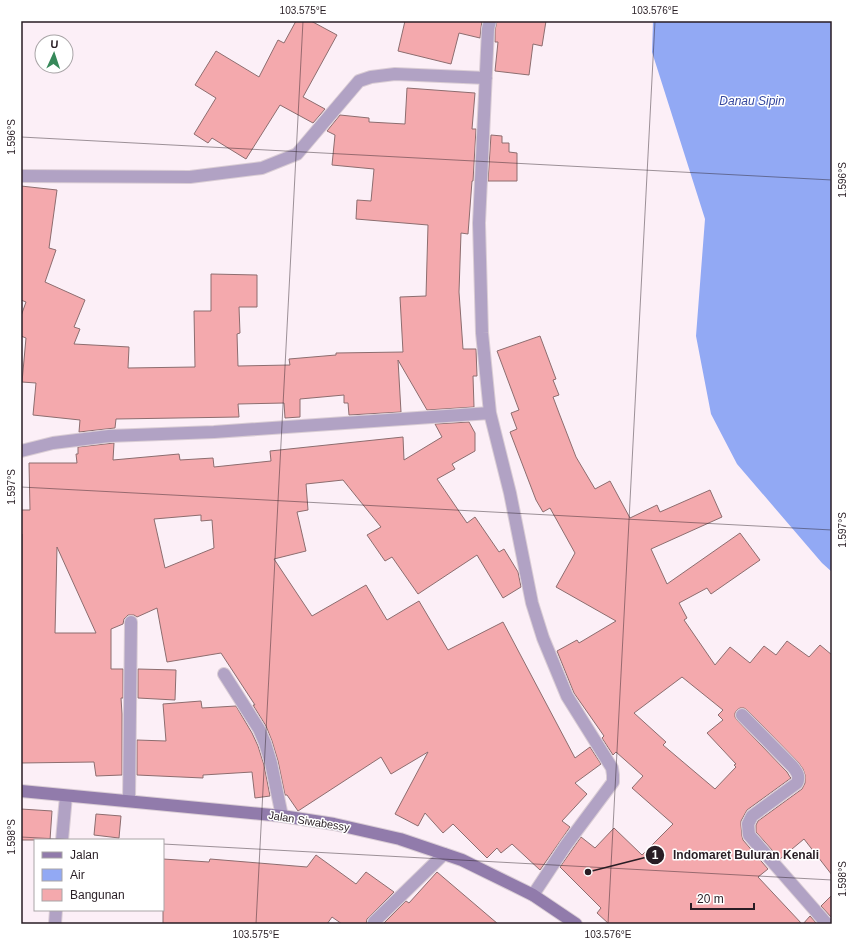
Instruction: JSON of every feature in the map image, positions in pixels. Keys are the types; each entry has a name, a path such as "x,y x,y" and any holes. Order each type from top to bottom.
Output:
{"main road":[{"name":"Jalan Siwabessy","path":"21,791 282,816 334,824 400,839 462,860 534,895 576,924"}],"street":[{"path":"490,21 488,29 479,223 482,333 490,413 510,493 532,603 543,638 567,696 612,768 613,775 613,782 566,845 534,895"},
{"path":"21,176 190,177 262,168 297,154 359,81 371,77 395,74 486,78"},
{"path":"21,452 53,443 109,436 214,432 490,413"},
{"path":"129,801 131,622"},
{"path":"224,674 259,729 265,743 271,763 282,816"},
{"path":"742,715 793,767 798,774 799,779 752,816 748,824 749,835 827,924"},
{"path":"62,839 66,796"},
{"path":"374,924 374,922 444,854"},
{"path":"55,924 56,911"}],"water":[{"name":"Danau Sipin","path":"653,21 832,21 832,572 822,563 737,464 711,414 696,336 705,219 652,52"}],"building":[{"path":"296,21 311,21 337,35 303,97 325,109 313,123 280,105 246,159 212,138 208,143 194,134 216,98 195,85 216,51 259,77 278,40 284,43"},
{"path":"405,21 482,21 480,38 459,33 451,64 398,51"},
{"path":"497,21 546,21 542,46 533,44 529,75 495,71 498,42 495,42"},
{"path":"407,88 475,93 472,129 476,129 473,181 468,234 461,233 459,292 463,349 476,349 477,376 473,376 474,407 427,410 398,360 401,412 349,415 348,403 344,403 344,395 300,399 300,417 285,418 284,403 238,404 239,417 116,419 115,428 79,432 80,420 33,415 36,383 22,382 26,338 21,336 21,316 26,302 21,300 21,186 57,190 49,248 56,250 45,282 85,300 74,327 80,329 74,344 129,347 128,368 195,367 194,311 211,311 211,274 257,275 257,307 239,307 240,333 237,334 238,366 290,365 289,359 336,355 336,353 403,352 400,297 426,296 428,225 356,219 357,200 371,201 374,169 332,165 335,135 327,131 340,115 369,118 369,122 405,124"},
{"path":"491,135 502,136 502,143 509,143 509,152 517,153 517,181 488,181"},
{"path":"540,336 556,379 553,380 559,395 553,397 576,457 595,489 610,481 630,518 657,505 660,512 710,490 722,517 651,549 667,584 740,533 760,560 711,594 707,588 679,603 687,618 684,620 715,665 730,647 750,663 764,646 776,655 787,641 809,657 820,645 832,655 832,875 804,839 780,859 756,832 756,825 758,821 802,789 805,783 805,775 798,762 747,710 740,708 735,713 737,720 791,778 747,810 741,821 741,825 743,840 768,869 758,877 802,924 609,924 597,913 601,908 560,867 581,837 595,848 614,828 642,855 673,824 632,788 643,776 616,752 613,755 602,738 604,736 574,693 557,651 577,640 579,643 616,621 556,587 575,553 550,508 543,512 536,500 510,432 517,429 511,413 519,410 497,351","holes":["682,677 723,710 718,715 723,720 707,733 736,764 734,765 736,767 715,789 663,745 666,742 634,713"]},
{"path":"469,422 475,433 475,451 452,464 455,469 437,479 467,523 475,517 499,552 504,549 518,572 521,587 503,598 477,555 418,594 392,557 385,561 367,535 381,527 343,480 306,484 308,510 297,512 306,551 274,559 312,616 366,585 387,620 419,601 448,650 503,622 575,758 590,747 601,764 575,783 587,794 562,821 570,827 540,870 512,844 501,853 497,848 487,858 453,824 443,833 425,813 418,826 395,814 428,752 391,774 381,757 298,811 287,795 285,795 278,761 266,726 253,705 255,705 221,653 167,662 157,608 137,617 134,615 128,615 124,619 123,624 111,629 111,669 123,669 123,698 121,698 122,775 96,776 94,762 21,763 21,510 30,510 29,463 77,463 76,454 78,454 78,447 114,443 113,460 179,454 180,460 213,458 214,467 271,461 270,451 403,437 404,460 442,437 435,424","holes":["201,515 201,521 212,520 214,548 165,568 154,519","57,547 96,633 55,633"]},
{"path":"138,669 176,670 175,700 138,698"},
{"path":"201,701 202,708 236,706 258,746 264,765 270,796 255,798 252,772 203,775 203,778 137,775 137,740 166,741 163,704"},
{"path":"21,809 52,811 50,839 21,840"},
{"path":"96,814 121,816 119,838 94,835"},
{"path":"316,855 356,884 366,872 394,892 367,919 366,924 342,924 332,917 327,924 163,924 164,859 209,862 210,859 307,867"},
{"path":"437,872 498,924 383,924 406,901 409,903"},
{"path":"832,895 832,918 821,906"},
{"path":"810,916 817,924 803,924"}],"place":[{"name":"Indomaret Buluran Kenali","path":"588,872"}]}
